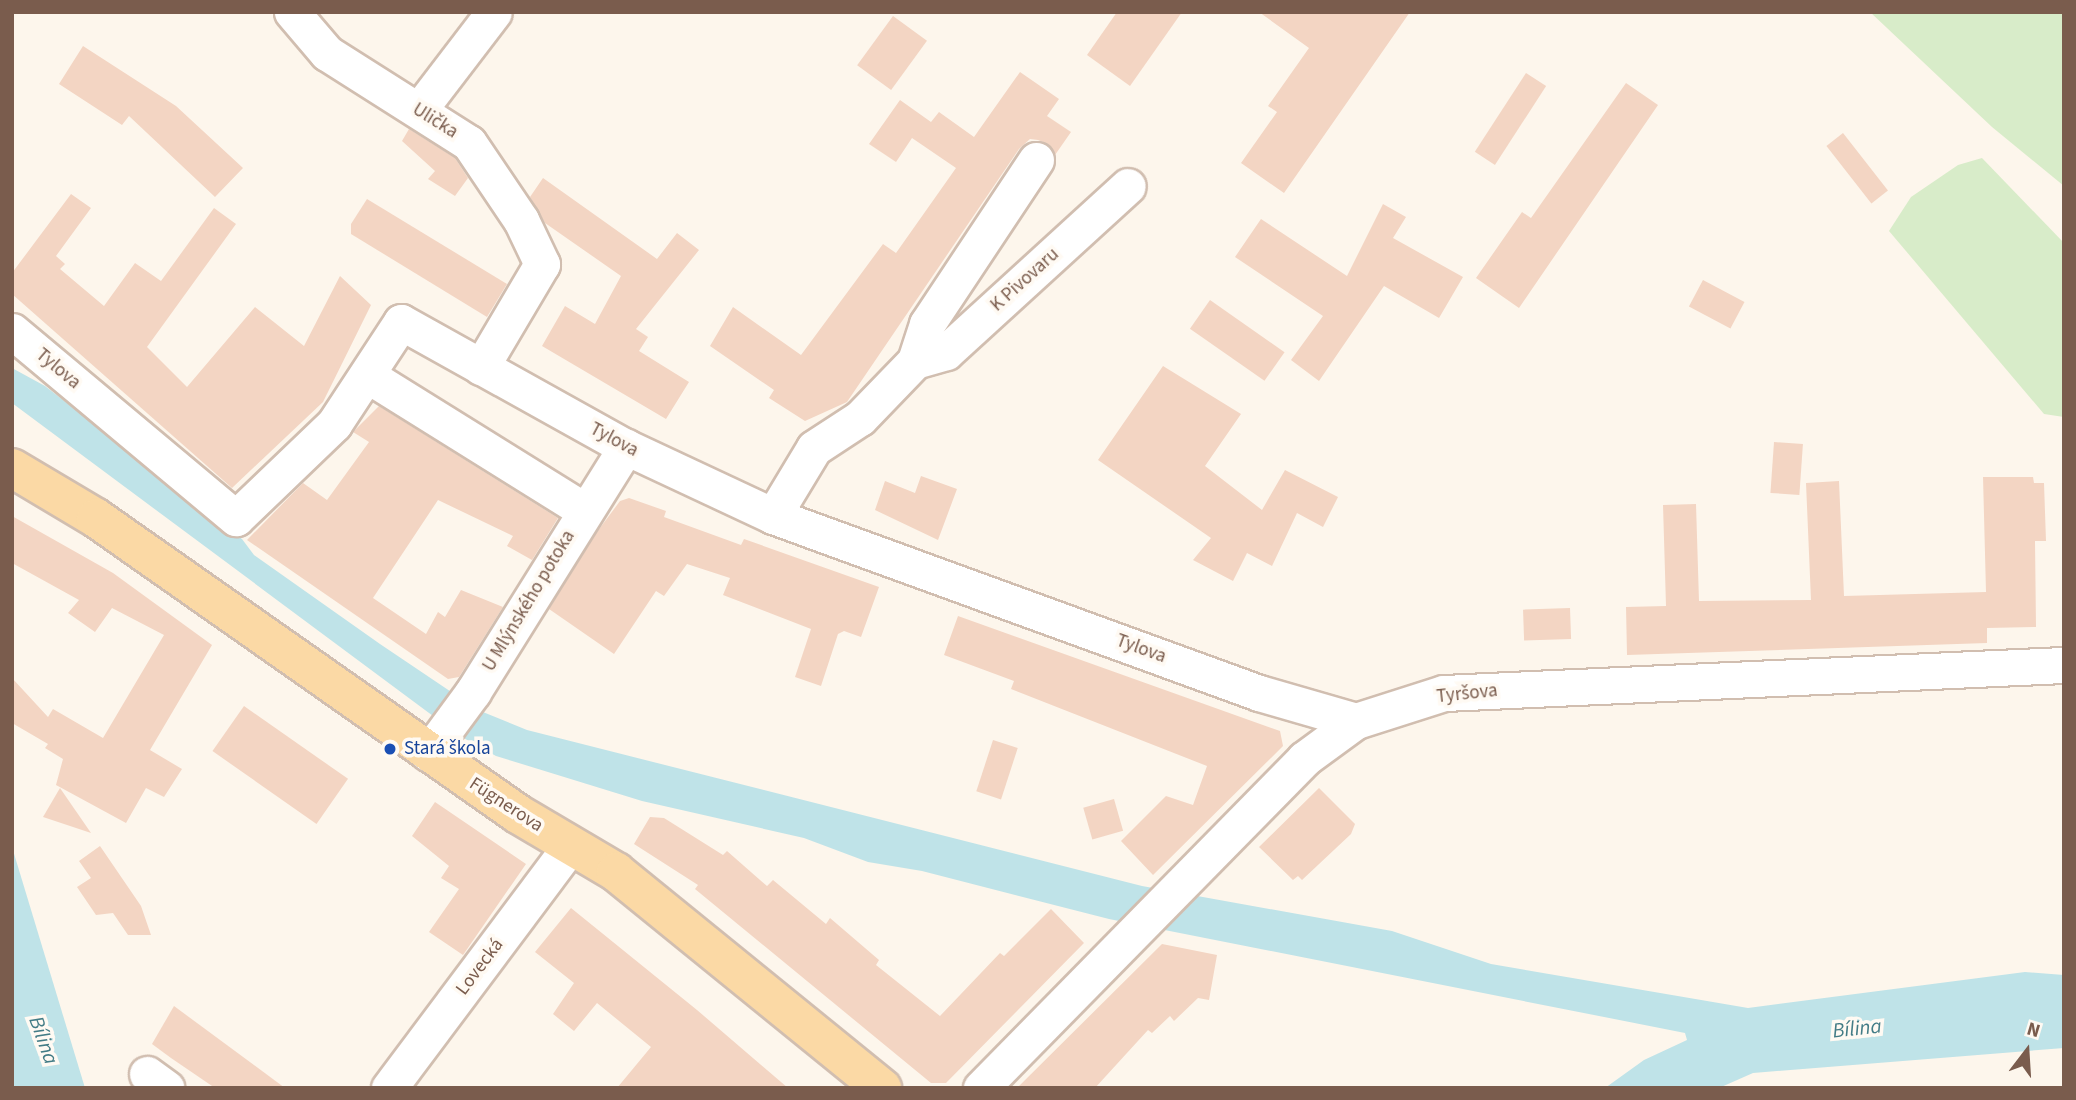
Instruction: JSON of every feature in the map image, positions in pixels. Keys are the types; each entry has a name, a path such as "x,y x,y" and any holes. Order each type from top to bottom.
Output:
{"main road":[{"name":"Fügnerova","path":"12,468 96,518 435,742 570,846 659,904 882,1088"}],"street":[{"name":"Ulička","path":"292,12 327,53 470,143 521,220 542,264 481,367"},
{"path":"419,110 494,12"},
{"name":"K Pivovaru","path":"773,516 814,448 860,418 915,361 927,324 1036,160"},
{"name":"K Pivovaru","path":"915,361 946,352 1128,186"},
{"name":"Tylova","path":"12,331 236,519 334,424 401,322 626,447 773,516 1259,693 1356,721"},
{"path":"367,375 584,510"},
{"name":"U Mlýnského potoka","path":"435,742 473,692 584,510 626,447"},
{"name":"Tyršova","path":"981,1088 1304,759 1356,721 1444,693 2064,666"},
{"name":"Lovecká","path":"389,1088 570,846"}],"green space":[{"path":"1870,12 2064,12 2064,186 1992,127"},
{"path":"1982,158 2064,243 2064,417 2044,414 1889,231 1911,197 1958,165"}],"water":[{"name":"Bílina","path":"12,368 45,386 242,539 254,555 380,644 478,710 527,730 1142,886 1392,931 1491,964 1748,1008 2025,972 2064,975 2064,1048 1753,1073 1719,1088 1605,1088 1644,1060 1687,1040 1685,1033 1109,919 922,871 868,862 804,838 642,801 496,756 460,736 12,403"},
{"name":"Bílina","path":"12,847 85,1088 12,1087"}],"building":[{"path":"1117,12 1182,12 1130,86 1087,55"},
{"path":"1259,12 1410,12 1284,193 1241,163 1277,112 1268,106 1309,48"},
{"path":"893,16 927,41 891,90 857,65"},
{"path":"83,46 176,106 243,168 215,197 129,116 122,125 59,84"},
{"path":"1020,72 1059,99 1047,116 1071,132 1055,155 1048,144 1038,140 1030,139 1019,149 847,402 805,421 769,398 774,390 710,346 733,307 801,355 883,244 896,253 956,168 912,138 896,162 869,144 900,100 931,122 939,112 974,137"},
{"path":"1526,73 1546,86 1495,165 1475,152"},
{"path":"1626,83 1658,105 1519,308 1476,278 1522,212 1531,218"},
{"path":"409,129 455,158 468,178 455,196 428,179 435,171 402,141"},
{"path":"1843,133 1888,191 1871,203 1826,146"},
{"path":"543,178 657,259 677,233 699,250 636,329 648,337 639,351 689,382 666,419 542,346 565,306 595,324 621,276 545,223 530,197"},
{"path":"71,194 91,208 56,256 65,264 60,269 104,306 135,263 161,281 214,208 236,224 147,347 187,387 255,307 304,346 340,276 371,305 323,402 232,488 12,294 12,273"},
{"path":"367,199 507,284 487,317 351,234 351,224"},
{"path":"1383,204 1406,217 1393,238 1463,277 1439,318 1384,286 1319,381 1291,360 1323,316 1235,257 1261,219 1347,276"},
{"path":"1703,280 1744,302 1730,329 1689,306"},
{"path":"1210,300 1285,352 1264,381 1190,329"},
{"path":"1163,366 1241,414 1205,466 1262,510 1285,470 1338,497 1323,527 1297,513 1272,566 1247,553 1233,581 1193,560 1211,538 1098,460"},
{"path":"379,406 558,518 532,560 507,546 513,536 438,500 373,598 426,634 438,612 445,617 461,590 503,607 459,677 448,679 247,540 303,483 327,500 369,442 353,432"},
{"path":"1774,442 1803,444 1799,495 1770,493"},
{"path":"921,476 957,489 938,540 875,510 885,481 915,493"},
{"path":"1983,477 2033,477 2034,483 2044,483 2046,541 2035,541 2036,627 1987,628 1987,643 1627,655 1626,607 1666,606 1663,505 1696,504 1699,601 1811,600 1806,483 1839,481 1844,596 1986,592"},
{"path":"629,498 666,511 664,517 741,545 744,539 879,587 861,637 844,631 838,634 821,686 795,677 811,629 723,595 730,578 687,564 664,596 656,591 614,654 549,609 594,536 620,501"},
{"path":"12,516 113,573 212,645 150,750 182,769 164,797 146,788 126,823 56,785 63,759 45,748 48,744 12,723 12,678 48,717 53,709 103,738 164,635 112,608 95,632 68,613 79,600 12,563"},
{"path":"1570,608 1571,639 1524,641 1523,610"},
{"path":"958,616 1280,731 1283,746 1153,875 1121,841 1166,796 1193,805 1207,766 1011,689 1014,681 944,655"},
{"path":"244,706 348,779 316,824 212,751"},
{"path":"993,740 1018,748 1001,799 976,791"},
{"path":"60,788 91,833 43,817"},
{"path":"1319,788 1355,824 1351,834 1302,880 1298,876 1293,880 1259,847"},
{"path":"1114,799 1123,831 1092,840 1083,808"},
{"path":"435,802 526,864 463,955 429,932 459,889 441,878 449,866 412,836"},
{"path":"650,817 664,818 723,855 727,851 767,886 773,880 826,924 830,918 879,960 876,965 940,1016 1000,953 1004,956 1051,909 1084,943 946,1083 931,1083 695,889 698,885 634,844"},
{"path":"100,846 141,906 151,935 128,935 113,913 96,915 77,887 91,878 79,861"},
{"path":"571,908 788,1088 617,1088 651,1047 597,1003 574,1031 553,1014 574,983 535,952"},
{"path":"1162,944 1217,955 1209,1000 1198,998 1174,1021 1170,1016 1152,1033 1148,1030 1095,1088 1017,1088"},
{"path":"174,1006 285,1088 215,1088 152,1044"}],"place":[{"name":"Stará škola","path":"390,749"}]}
